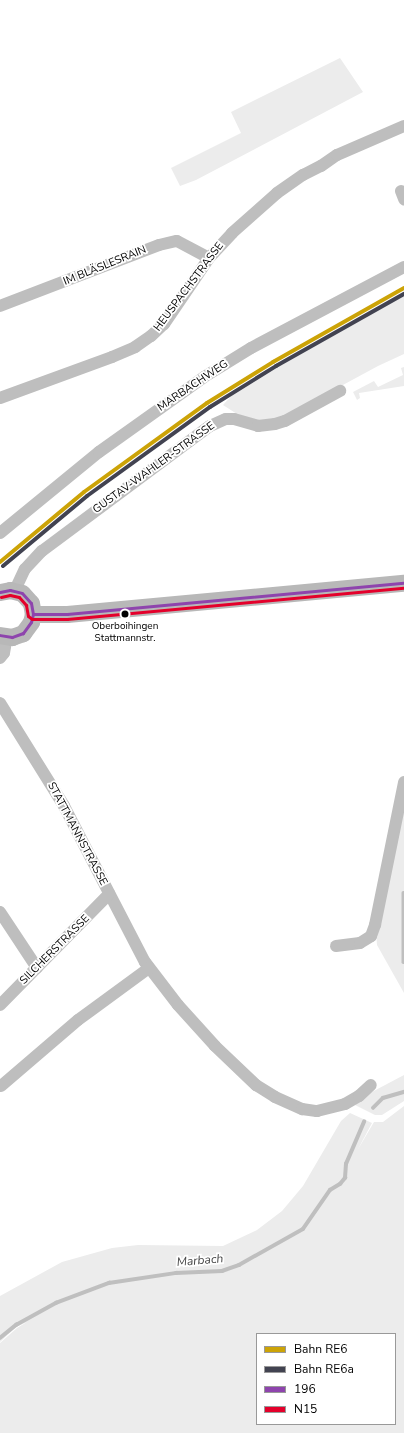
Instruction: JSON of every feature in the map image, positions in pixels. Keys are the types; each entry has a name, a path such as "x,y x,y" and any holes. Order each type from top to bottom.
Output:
{"main road":[{"path":"33,614 67,614 404,583"},
{"path":"3,636 23,633 31,622 33,614 33,608 29,599 22,593 8,591"}],"street":[{"name":"HEUSPACHSTRASSE","path":"0,398 112,357 136,346 151,336 164,324 208,258 242,224 277,193 303,175 321,166 337,154 404,126"},
{"name":"IM BLÄSLESRAIN","path":"0,306 159,245 177,241 208,258"},
{"name":"MARBACHWEG","path":"0,533 99,452 204,377 251,348 404,266"},
{"name":"GUSTAV-WAHLER-STRASSE","path":"8,591 42,551 210,426 226,419 234,419 258,426 275,424 285,421 340,391"},
{"path":"0,658 4,653 3,636"},
{"name":"STATTMANNSTRASSE","path":"0,703 64,806 149,968 178,1005 215,1046 256,1085 275,1097 302,1109 317,1111 345,1104 359,1096 371,1085"},
{"path":"336,946 360,943 371,936 375,925 404,782"},
{"name":"SILCHERSTRASSE","path":"0,1005 110,894"},
{"path":"0,912 37,968"},
{"path":"1,1086 78,1020 149,968"}],"shaded area":[{"path":"340,58 363,92 196,180 180,186 171,168 241,133 231,112"},
{"path":"404,296 404,354 378,366 293,412 274,419 260,422 237,414 223,405 234,393 286,360"},
{"path":"404,367 404,386 359,393 360,398 357,400 353,392 374,381 378,387 403,375 401,368"},
{"path":"404,791 404,993 377,945 376,933"},
{"path":"404,1075 404,1101 382,1115 375,1115 355,1105 370,1093"},
{"path":"404,1106 404,1433 0,1433 0,1343 17,1328 27,1322 16,1327 0,1342 0,1296 62,1262 112,1248 138,1245 223,1246 257,1230 282,1211 303,1186 341,1121 350,1113 372,1123 357,1151 374,1122 383,1122"}],"waterway":[{"name":"Marbach","path":"404,893 404,962"},
{"name":"Marbach","path":"373,1108 383,1098 404,1092"},
{"name":"Marbach","path":"0,1338 16,1325 56,1303 109,1283 176,1273 222,1271 239,1265 303,1229 330,1190 340,1184 345,1178 346,1164 364,1122"}],"rail line":[{"name":"RE6","path":"0,562 84,492 207,403 273,362 404,288"},
{"name":"RE6a","path":"3,566 87,496 210,407 276,366 404,294"}],"transit line":[{"name":"196","path":"33,614 67,614 404,583"},
{"name":"N15","path":"1,597 10,595 19,597 26,605 28,616 32,619 67,619 404,588"},
{"name":"196","path":"0,592 10,590 22,593 31,603 33,614 31,622 23,633 12,637 0,635"}],"place":[{"name":"Oberboihingen Stattmannstr.","path":"125,614"}]}
